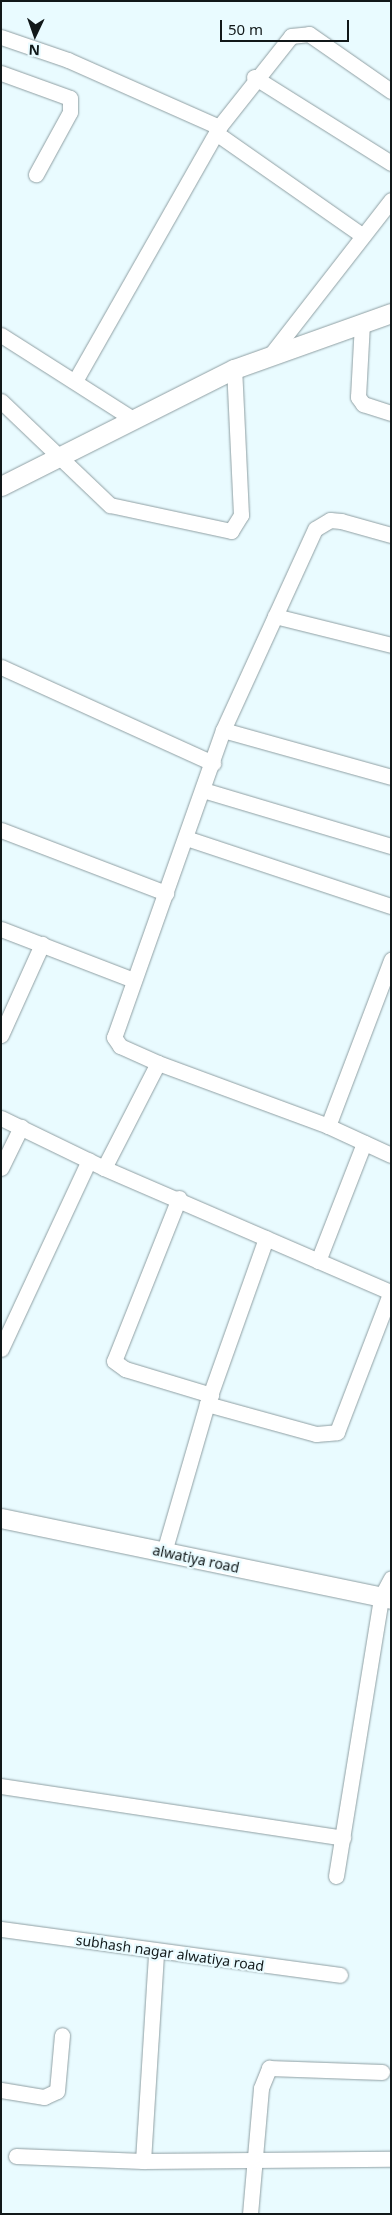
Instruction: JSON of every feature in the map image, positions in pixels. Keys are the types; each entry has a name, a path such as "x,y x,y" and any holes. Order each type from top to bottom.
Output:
{"street":[{"path":"75,380 217,130 254,77 291,36 304,33 391,91"},
{"path":"1,37 68,60 217,130 363,236"},
{"path":"1,73 70,98 70,112 36,174"},
{"path":"254,77 391,164"},
{"path":"272,353 391,200"},
{"path":"1,486 57,456 234,369 272,353 391,313"},
{"path":"362,323 358,396 363,404 391,413"},
{"path":"1,335 133,418"},
{"path":"1,401 110,505 231,531 242,515 234,369"},
{"path":"391,535 341,521 322,523 275,616 223,730 213,763 134,980 115,1042 158,1063 328,1126 391,1155"},
{"path":"275,616 391,645"},
{"path":"1,667 213,763"},
{"path":"223,730 391,777"},
{"path":"203,790 391,846"},
{"path":"1,830 166,894"},
{"path":"186,838 391,906"},
{"path":"1,929 134,980"},
{"path":"1,1035 7,1008 42,944"},
{"path":"328,1126 391,960"},
{"path":"104,1168 158,1063"},
{"path":"1,1118 104,1168 179,1198 266,1238 391,1291 337,1432 316,1434 209,1400 125,1369 114,1360 179,1198"},
{"path":"1,1168 21,1127"},
{"path":"318,1260 364,1143"},
{"path":"1,1348 89,1160"},
{"path":"164,1552 209,1400 266,1238"},
{"name":"alwatiya road","path":"1,1518 386,1598"},
{"path":"336,1876 391,1578"},
{"path":"1,1786 343,1838"},
{"name":"subhash nagar alwatiya road","path":"1,1929 156,1952 340,1975"},
{"path":"143,2161 156,1952"},
{"path":"1,2090 44,2096 57,2091 62,2035"},
{"path":"250,2214 253,2162 261,2088 269,2068 382,2072"},
{"path":"16,2156 143,2161 253,2162 391,2159"}]}
